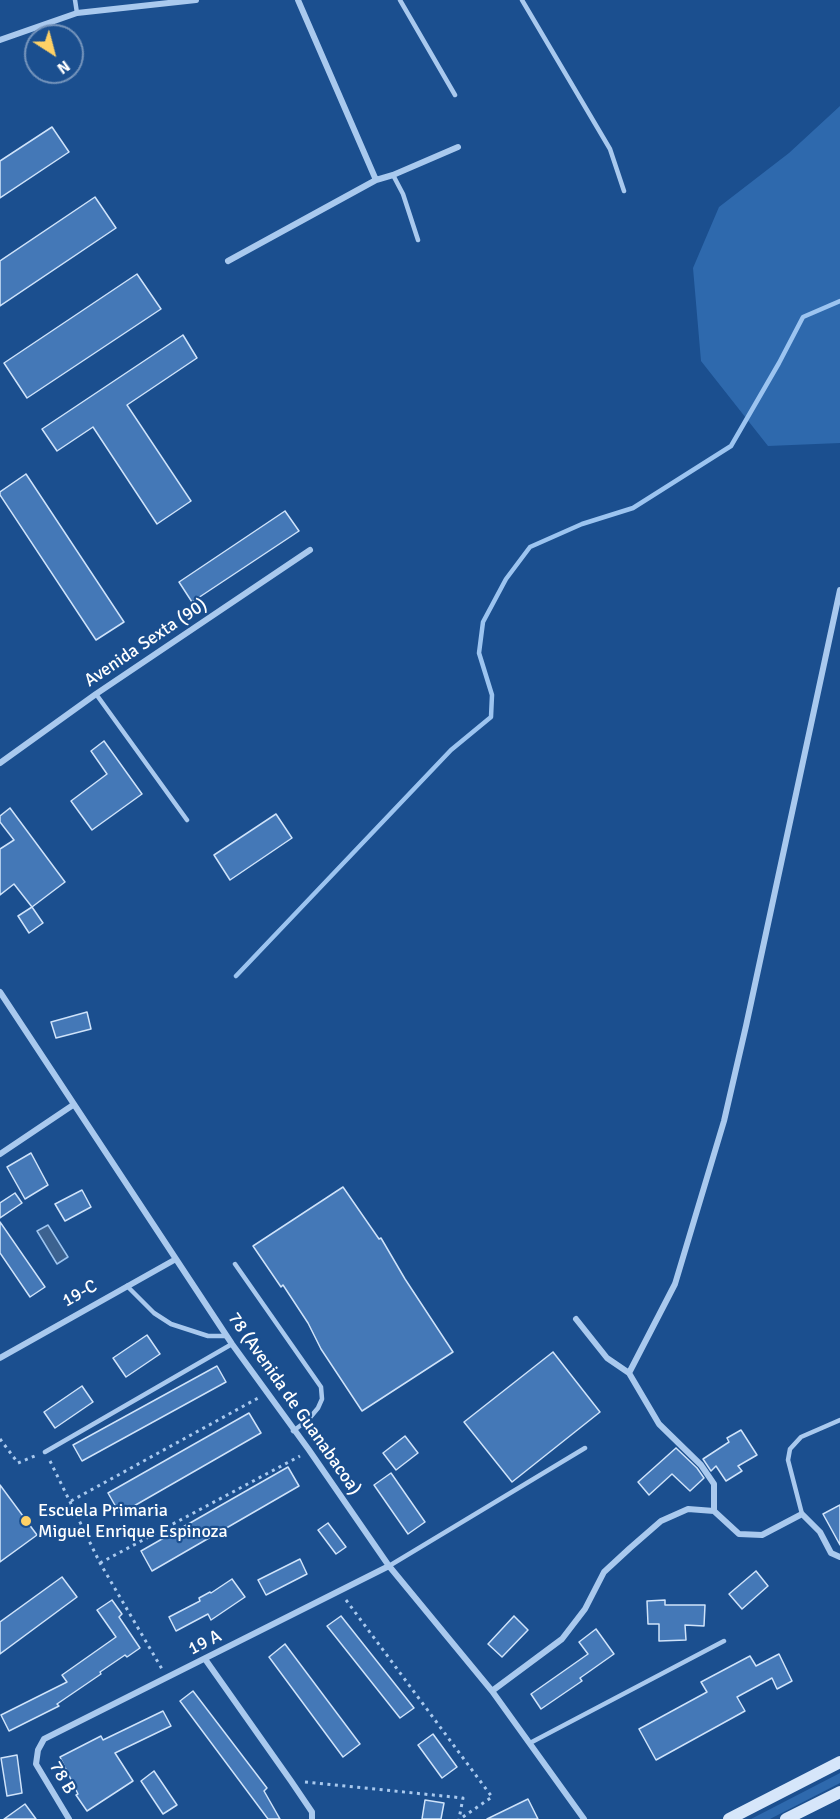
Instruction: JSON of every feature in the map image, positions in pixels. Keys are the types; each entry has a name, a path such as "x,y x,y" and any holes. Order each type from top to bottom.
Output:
{"main road":[{"path":"729,1819 840,1762"},
{"path":"786,1819 840,1792"}],"street":[{"path":"0,40 77,13 196,0"},
{"path":"298,0 376,180"},
{"path":"228,261 376,180 458,147"},
{"name":"Avenida Sexta (90)","path":"0,763 96,694 310,550"},
{"path":"629,1374 675,1284 724,1121 749,1015 840,590"},
{"name":"78 (Avenida de Guanabacoa)","path":"0,993 266,1393 309,1450 389,1566 492,1691 584,1819"},
{"path":"0,1154 73,1105"},
{"name":"19-C","path":"0,1358 176,1259"},
{"path":"576,1319 607,1358 629,1374 659,1424 700,1465 714,1484 714,1511"},
{"path":"492,1691 562,1639 585,1609 604,1572 661,1521 688,1509 714,1511 739,1534 762,1535 802,1514 820,1533 831,1553 840,1557"},
{"name":"19 A","path":"38,1750 44,1739 389,1566"},
{"path":"205,1659 312,1812 312,1819"},
{"name":"78 B","path":"38,1750 36,1764 69,1819"}],"lane":[{"path":"75,0 77,13"},
{"path":"400,0 456,95"},
{"path":"522,0 610,149 624,191"},
{"path":"393,175 403,194 418,240"},
{"path":"96,694 187,820"},
{"path":"235,1264 321,1387 322,1399 318,1408 308,1420 293,1431"},
{"path":"127,1286 154,1313 171,1324 208,1336 226,1336"},
{"path":"45,1452 232,1344"},
{"path":"802,1514 788,1460 790,1449 801,1437 840,1420"},
{"path":"389,1566 585,1448"},
{"path":"531,1743 724,1641"}],"path":[{"path":"71,1501 266,1393"},
{"path":"0,1439 18,1463 45,1452 100,1563 167,1678"},
{"path":"100,1563 309,1450"},
{"path":"339,1591 492,1797 460,1819"},
{"path":"291,1781 463,1798 460,1819"}],"shaded area":[{"path":"840,106 840,443 768,446 701,361 693,268 719,207 789,153"},
{"path":"48,1225 68,1257 57,1264 37,1231"},
{"path":"840,1773 840,1783 770,1819 751,1819"}],"building":[{"path":"52,127 69,152 0,198 0,161"},
{"path":"95,197 116,228 0,306 0,261"},
{"path":"137,274 161,309 27,398 4,363"},
{"path":"183,335 197,358 127,405 191,501 157,524 93,427 57,451 42,429"},
{"path":"26,474 124,622 96,640 0,495 0,492"},
{"path":"285,511 299,531 192,602 179,582"},
{"path":"104,741 142,794 92,830 71,801 107,774 91,751"},
{"path":"10,808 65,882 32,907 14,884 0,895 0,849 14,840 0,822 0,816"},
{"path":"276,814 292,838 230,880 214,855"},
{"path":"32,907 43,923 29,933 18,916"},
{"path":"87,1012 91,1029 56,1038 51,1022"},
{"path":"31,1153 48,1185 25,1199 7,1167"},
{"path":"343,1187 379,1239 381,1238 453,1352 362,1411 321,1349 308,1323 283,1285 281,1287 253,1246"},
{"path":"82,1190 91,1207 65,1221 55,1204"},
{"path":"15,1193 22,1203 0,1218 0,1203"},
{"path":"0,1222 45,1287 30,1297 0,1253"},
{"path":"147,1335 160,1354 126,1377 113,1358"},
{"path":"553,1352 600,1412 512,1482 464,1422"},
{"path":"217,1366 226,1382 82,1461 73,1445"},
{"path":"82,1386 93,1402 55,1428 44,1412"},
{"path":"249,1413 261,1433 120,1514 108,1493"},
{"path":"741,1430 757,1455 738,1466 742,1471 726,1481 716,1466 711,1471 703,1459 729,1442 727,1438"},
{"path":"405,1436 418,1453 396,1470 383,1453"},
{"path":"676,1448 704,1478 690,1491 672,1474 649,1495 638,1482"},
{"path":"288,1467 299,1486 152,1571 141,1551"},
{"path":"391,1473 425,1522 408,1534 374,1485"},
{"path":"0,1485 37,1535 0,1562"},
{"path":"840,1505 840,1545 823,1514"},
{"path":"328,1523 346,1547 336,1554 318,1530"},
{"path":"300,1559 307,1574 266,1595 258,1580"},
{"path":"756,1571 768,1586 742,1609 729,1594"},
{"path":"62,1577 77,1597 0,1654 0,1622"},
{"path":"232,1579 245,1597 211,1620 208,1614 176,1631 169,1617 200,1601 199,1598"},
{"path":"112,1600 122,1614 119,1617 140,1648 100,1672 101,1674 57,1704 59,1706 9,1731 1,1715 67,1682 62,1675 116,1637 97,1610"},
{"path":"665,1600 665,1605 705,1605 704,1626 685,1625 686,1640 659,1641 659,1624 648,1624 647,1601"},
{"path":"341,1616 414,1708 400,1718 327,1626"},
{"path":"514,1616 528,1630 502,1657 488,1644"},
{"path":"596,1629 614,1654 580,1678 582,1681 541,1709 531,1694 588,1654 579,1642"},
{"path":"285,1644 360,1744 343,1757 269,1657"},
{"path":"779,1654 792,1681 777,1689 772,1678 737,1697 745,1711 656,1760 639,1729 707,1692 701,1682 750,1656 756,1666"},
{"path":"193,1691 267,1788 264,1791 280,1819 268,1819 180,1701"},
{"path":"163,1711 171,1726 115,1753 133,1781 87,1811 76,1795 78,1794 60,1757 101,1736 103,1740"},
{"path":"433,1734 457,1767 442,1778 418,1745"},
{"path":"17,1755 22,1793 7,1796 1,1758"},
{"path":"154,1771 177,1805 163,1814 141,1781"},
{"path":"528,1799 538,1819 487,1819"},
{"path":"425,1800 444,1803 441,1819 422,1819"},
{"path":"25,1804 36,1819 4,1819"}],"waterway":[{"path":"236,976 451,750 491,717 492,695 479,653 483,622 506,579 530,547 582,524 633,508 731,446 803,317 840,301"}],"place":[{"name":"Escuela Primaria Miguel Enrique Espinoza","path":"26,1521"}]}
